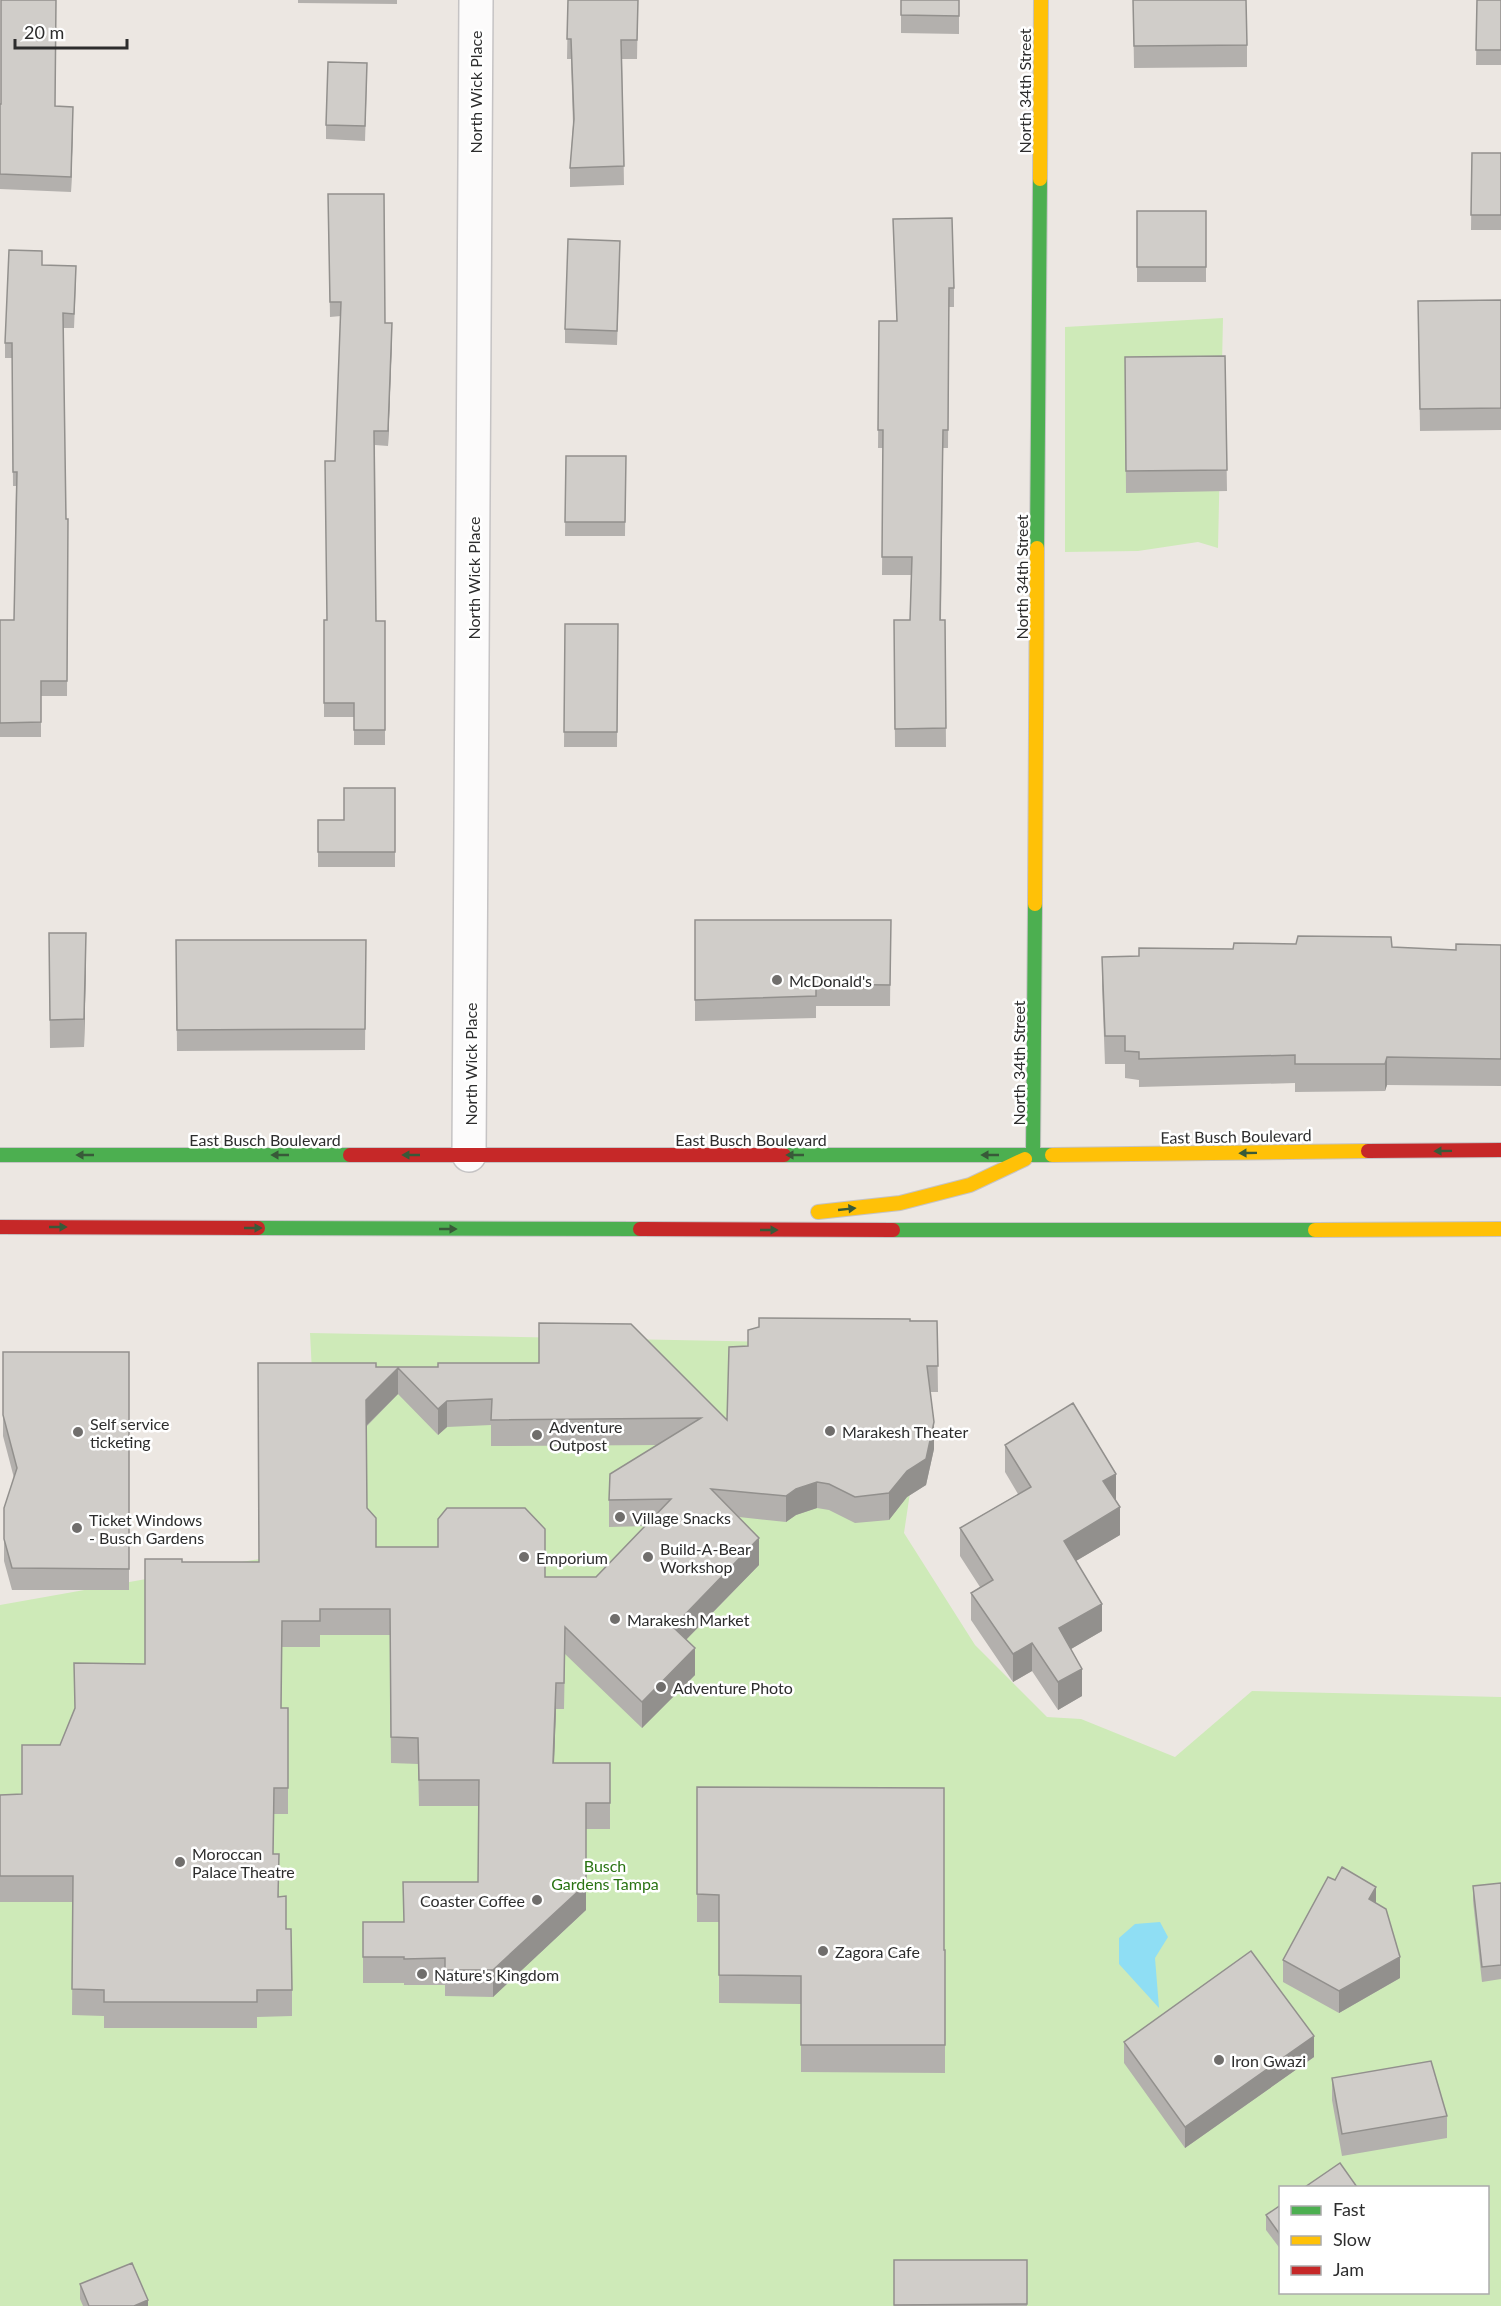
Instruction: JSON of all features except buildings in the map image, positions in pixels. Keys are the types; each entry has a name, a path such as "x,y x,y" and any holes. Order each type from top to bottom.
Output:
{"main road":[{"name":"North 34th Street","path":"1033,1155 1041,0"},
{"name":"East Busch Boulevard","path":"0,1155 1033,1155 1501,1150"},
{"path":"806,1213 910,1201 970,1185 1033,1155"},
{"path":"643,1230 783,1215"},
{"path":"0,1227 643,1230 1501,1229"}],"street":[{"name":"North Wick Place","path":"470,1155 476,0"}],"green space":[{"path":"1223,318 1218,548 1198,542 1138,551 1065,552 1065,327"},
{"name":"Busch Gardens Tampa","path":"310,1333 932,1345 904,1533 975,1645 1047,1717 1081,1719 1175,1757 1252,1691 1501,1697 1501,2306 0,2306 0,1605 321,1548"}],"water":[{"path":"1160,1922 1168,1937 1155,1958 1159,2008 1119,1964 1119,1938 1135,1924"}],"traffic: fast":[{"path":"1037,548 1040,179"},
{"path":"1033,1155 1035,904"},
{"path":"0,1155 350,1155"},
{"path":"784,1155 1052,1155"},
{"path":"258,1228 640,1229"},
{"path":"893,1230 1315,1230"}],"traffic: slow":[{"path":"1040,179 1041,0"},
{"path":"1035,904 1037,548"},
{"path":"1052,1155 1368,1151"},
{"path":"818,1212 900,1203 970,1185 1025,1159"},
{"path":"1315,1230 1501,1229"}],"traffic: jam":[{"path":"1368,1151 1501,1150"},
{"path":"350,1155 784,1155"},
{"path":"0,1227 258,1228"},
{"path":"640,1229 893,1230"}],"place":[{"name":"McDonald's","path":"777,980"},
{"name":"Marakesh Theater","path":"830,1431"},
{"name":"Self service ticketing","path":"78,1432"},
{"name":"Adventure Outpost","path":"537,1435"},
{"name":"Village Snacks","path":"620,1517"},
{"name":"Ticket Windows - Busch Gardens","path":"77,1528"},
{"name":"Emporium","path":"524,1557"},
{"name":"Build-A-Bear Workshop","path":"648,1557"},
{"name":"Marakesh Market","path":"615,1619"},
{"name":"Adventure Photo","path":"661,1687"},
{"name":"Moroccan Palace Theatre","path":"180,1862"},
{"name":"Coaster Coffee","path":"537,1900"},
{"name":"Zagora Cafe","path":"823,1951"},
{"name":"Nature's Kingdom","path":"422,1974"},
{"name":"Iron Gwazi","path":"1219,2060"}]}
